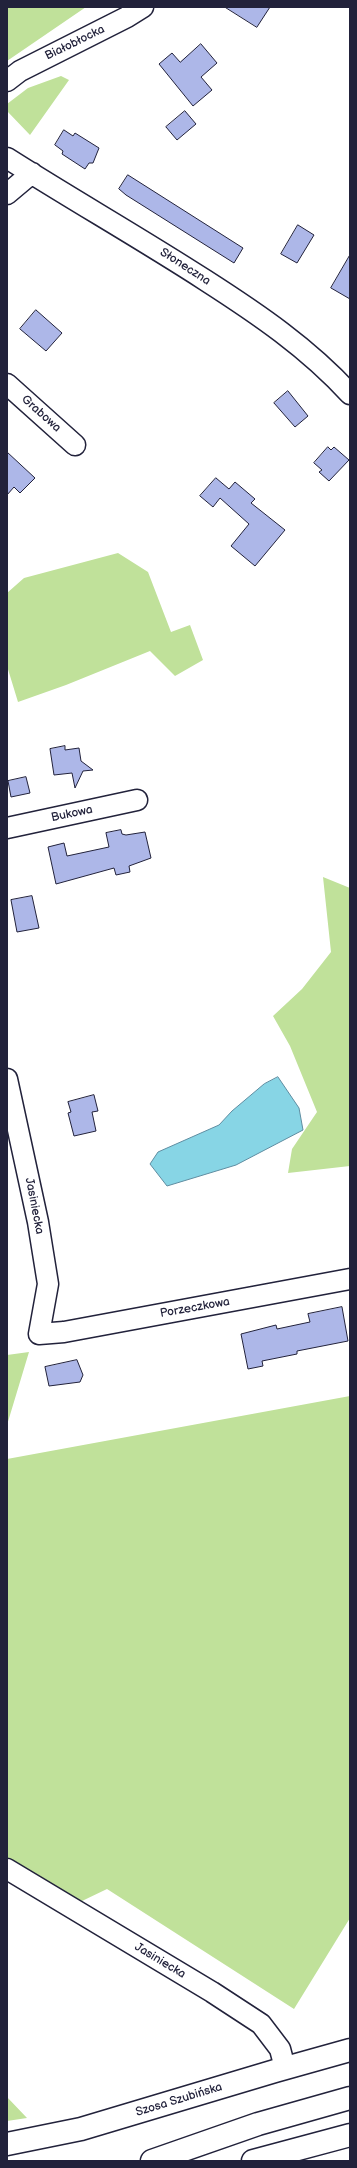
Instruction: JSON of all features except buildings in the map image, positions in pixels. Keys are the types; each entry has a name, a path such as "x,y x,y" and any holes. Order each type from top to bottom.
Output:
{"main road":[{"name":"Szosa Szubińska","path":"7,2144 81,2129 350,2050"},
{"path":"152,2161 258,2124 350,2098"},
{"path":"253,2161 350,2135"}],"street":[{"name":"Białobłocka","path":"7,80 20,71 127,17 143,7"},
{"name":"Słoneczna","path":"7,158 168,256 263,317 311,355 350,394"},
{"path":"7,194 32,173"},
{"name":"Grabowa","path":"7,384 75,445"},
{"name":"Bukowa","path":"7,828 137,800"},
{"name":"Jasiniecka","path":"7,1079 38,1222 48,1284 39,1334"},
{"name":"Porzeczkowa","path":"39,1334 64,1332 350,1280"},
{"name":"Jasiniecka","path":"11,1871 212,1992 261,2024 280,2049 285,2068"}],"green space":[{"path":"7,7 86,7 7,61"},
{"path":"61,76 69,80 30,135 7,111 7,104 28,88"},
{"path":"118,553 148,572 171,632 190,625 203,660 175,676 150,651 66,685 18,702 7,666 7,593 24,578"},
{"path":"323,877 350,888 350,1166 288,1173 292,1149 317,1112 290,1046 273,1016 302,989 331,952"},
{"path":"29,1352 7,1425 7,1355"},
{"path":"350,1396 350,1918 294,2009 107,1889 82,1901 7,1869 7,1459"},
{"path":"7,2097 27,2118 7,2121"}],"water":[{"path":"278,1077 299,1108 303,1130 236,1165 167,1186 150,1164 158,1152 219,1125 232,1111 264,1084"}]}
